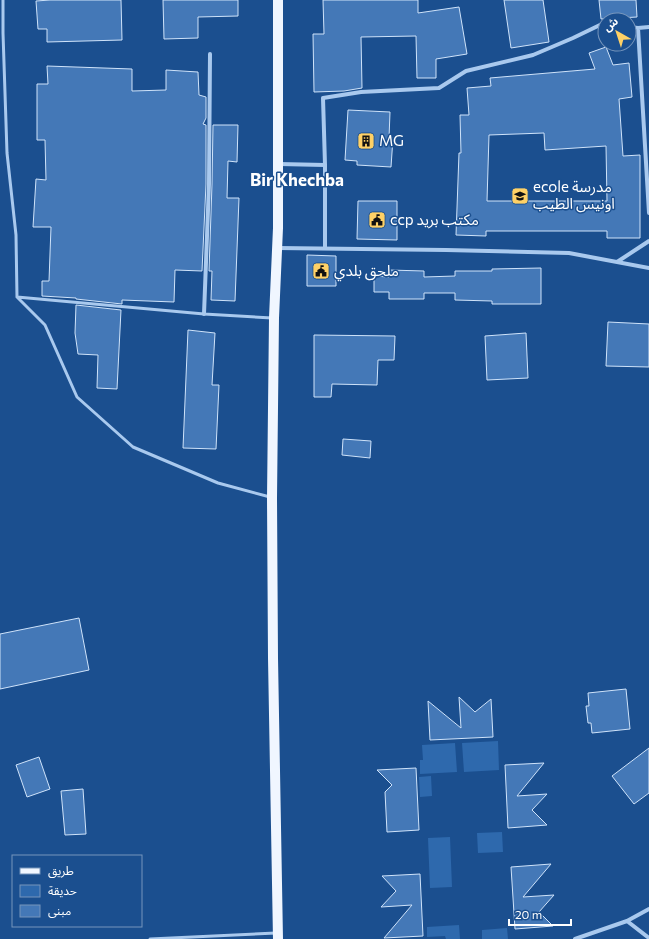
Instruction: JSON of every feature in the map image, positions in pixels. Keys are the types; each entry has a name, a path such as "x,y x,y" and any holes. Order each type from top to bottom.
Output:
{"main road":[{"path":"278,0 277,248 274,318 272,498 278,936"}],"street":[{"path":"325,248 323,98 361,92 439,88 466,71 533,55 597,26"},
{"path":"649,27 638,28 649,213"},
{"path":"204,314 209,184 210,54"},
{"path":"278,164 325,165"},
{"path":"617,262 649,241"},
{"path":"277,248 569,253 649,268"},
{"path":"575,939 627,921 649,910"},
{"path":"627,921 649,938"}],"lane":[{"path":"3,0 7,153 16,235 17,297 45,325 77,397 133,446 218,483 272,498"},
{"path":"17,297 204,314 274,318"},
{"path":"150,939 278,936"}],"green space":[{"path":"498,741 499,770 464,772 462,743"},
{"path":"455,743 457,772 420,774 420,760 423,760 422,745"},
{"path":"431,776 432,796 420,797 419,777"},
{"path":"502,832 503,852 478,853 477,833"},
{"path":"450,837 452,887 430,888 428,838"},
{"path":"459,925 460,939 446,939 445,936 427,937 427,927"},
{"path":"507,928 508,939 482,939 482,930"}],"building":[{"path":"121,0 122,40 47,42 47,29 38,29 36,1"},
{"path":"163,0 238,0 238,16 198,17 198,38 164,39"},
{"path":"323,0 418,0 418,13 459,7 467,54 436,59 436,78 417,78 416,36 361,37 362,88 344,91 314,92 313,34 324,34"},
{"path":"504,0 543,0 549,42 511,48"},
{"path":"599,0 636,0 637,12 600,12"},
{"path":"597,50 597,52 608,52 613,65 629,63 632,97 619,99 623,156 640,155 640,238 607,238 607,231 486,231 486,236 456,235 459,153 461,153 460,115 469,115 467,88 491,86 490,78 595,69 589,53","holes":["544,133 545,150 606,146 607,201 487,201 489,135"]},
{"path":"47,66 132,69 132,91 166,90 166,70 198,72 199,95 206,97 206,118 203,124 206,125 206,184 202,271 175,270 174,302 122,300 122,304 76,298 42,296 42,281 49,281 51,227 33,227 36,179 46,180 45,140 37,140 37,84 48,84"},
{"name":"MG","path":"348,110 390,112 389,138 393,138 391,167 357,165 357,161 345,160"},
{"path":"213,125 238,125 237,162 228,161 227,198 239,198 235,301 211,300 212,271 209,271"},
{"name":"ccp مكتب بريد","path":"358,201 397,201 397,240 357,239"},
{"name":"ملحق بلدي","path":"307,255 336,256 336,286 307,286"},
{"path":"541,268 541,304 492,304 492,301 455,300 455,293 424,293 424,299 389,299 389,292 374,292 374,276 389,277 389,270 424,271 424,277 455,276 455,271 492,271 492,269"},
{"path":"76,305 121,310 117,389 97,388 98,355 78,354 75,333"},
{"path":"608,322 649,324 649,367 606,366"},
{"path":"188,330 215,333 212,385 219,385 216,449 183,448"},
{"path":"526,333 528,378 487,380 485,336"},
{"path":"314,335 395,336 394,360 378,360 377,385 332,384 331,397 314,397"},
{"path":"343,439 371,441 370,458 342,455"},
{"path":"79,618 89,670 0,689 0,634"},
{"path":"626,689 630,729 592,733 591,723 588,723 586,706 589,706 588,693"},
{"path":"459,697 475,712 491,699 493,737 430,740 428,701 461,728"},
{"path":"649,748 649,793 634,804 612,776"},
{"path":"39,757 50,789 27,797 16,765"},
{"path":"544,763 517,796 547,794 532,810 547,825 508,828 505,765"},
{"path":"416,768 419,830 387,832 385,792 392,785 377,770"},
{"path":"83,789 86,834 65,835 61,791"},
{"path":"551,864 523,897 554,895 539,912 553,926 515,929 511,867"},
{"path":"420,874 423,936 384,938 412,905 381,907 396,891 382,876"}],"place":[{"name":"MG","path":"366,141"},
{"name":"ecole مدرسة اونيس الطيب","path":"520,196"},
{"name":"ccp مكتب بريد","path":"377,220"},
{"name":"ملحق بلدي","path":"321,271"}],"district":[{"name":"Bir Khechba","path":"297,180"}]}
